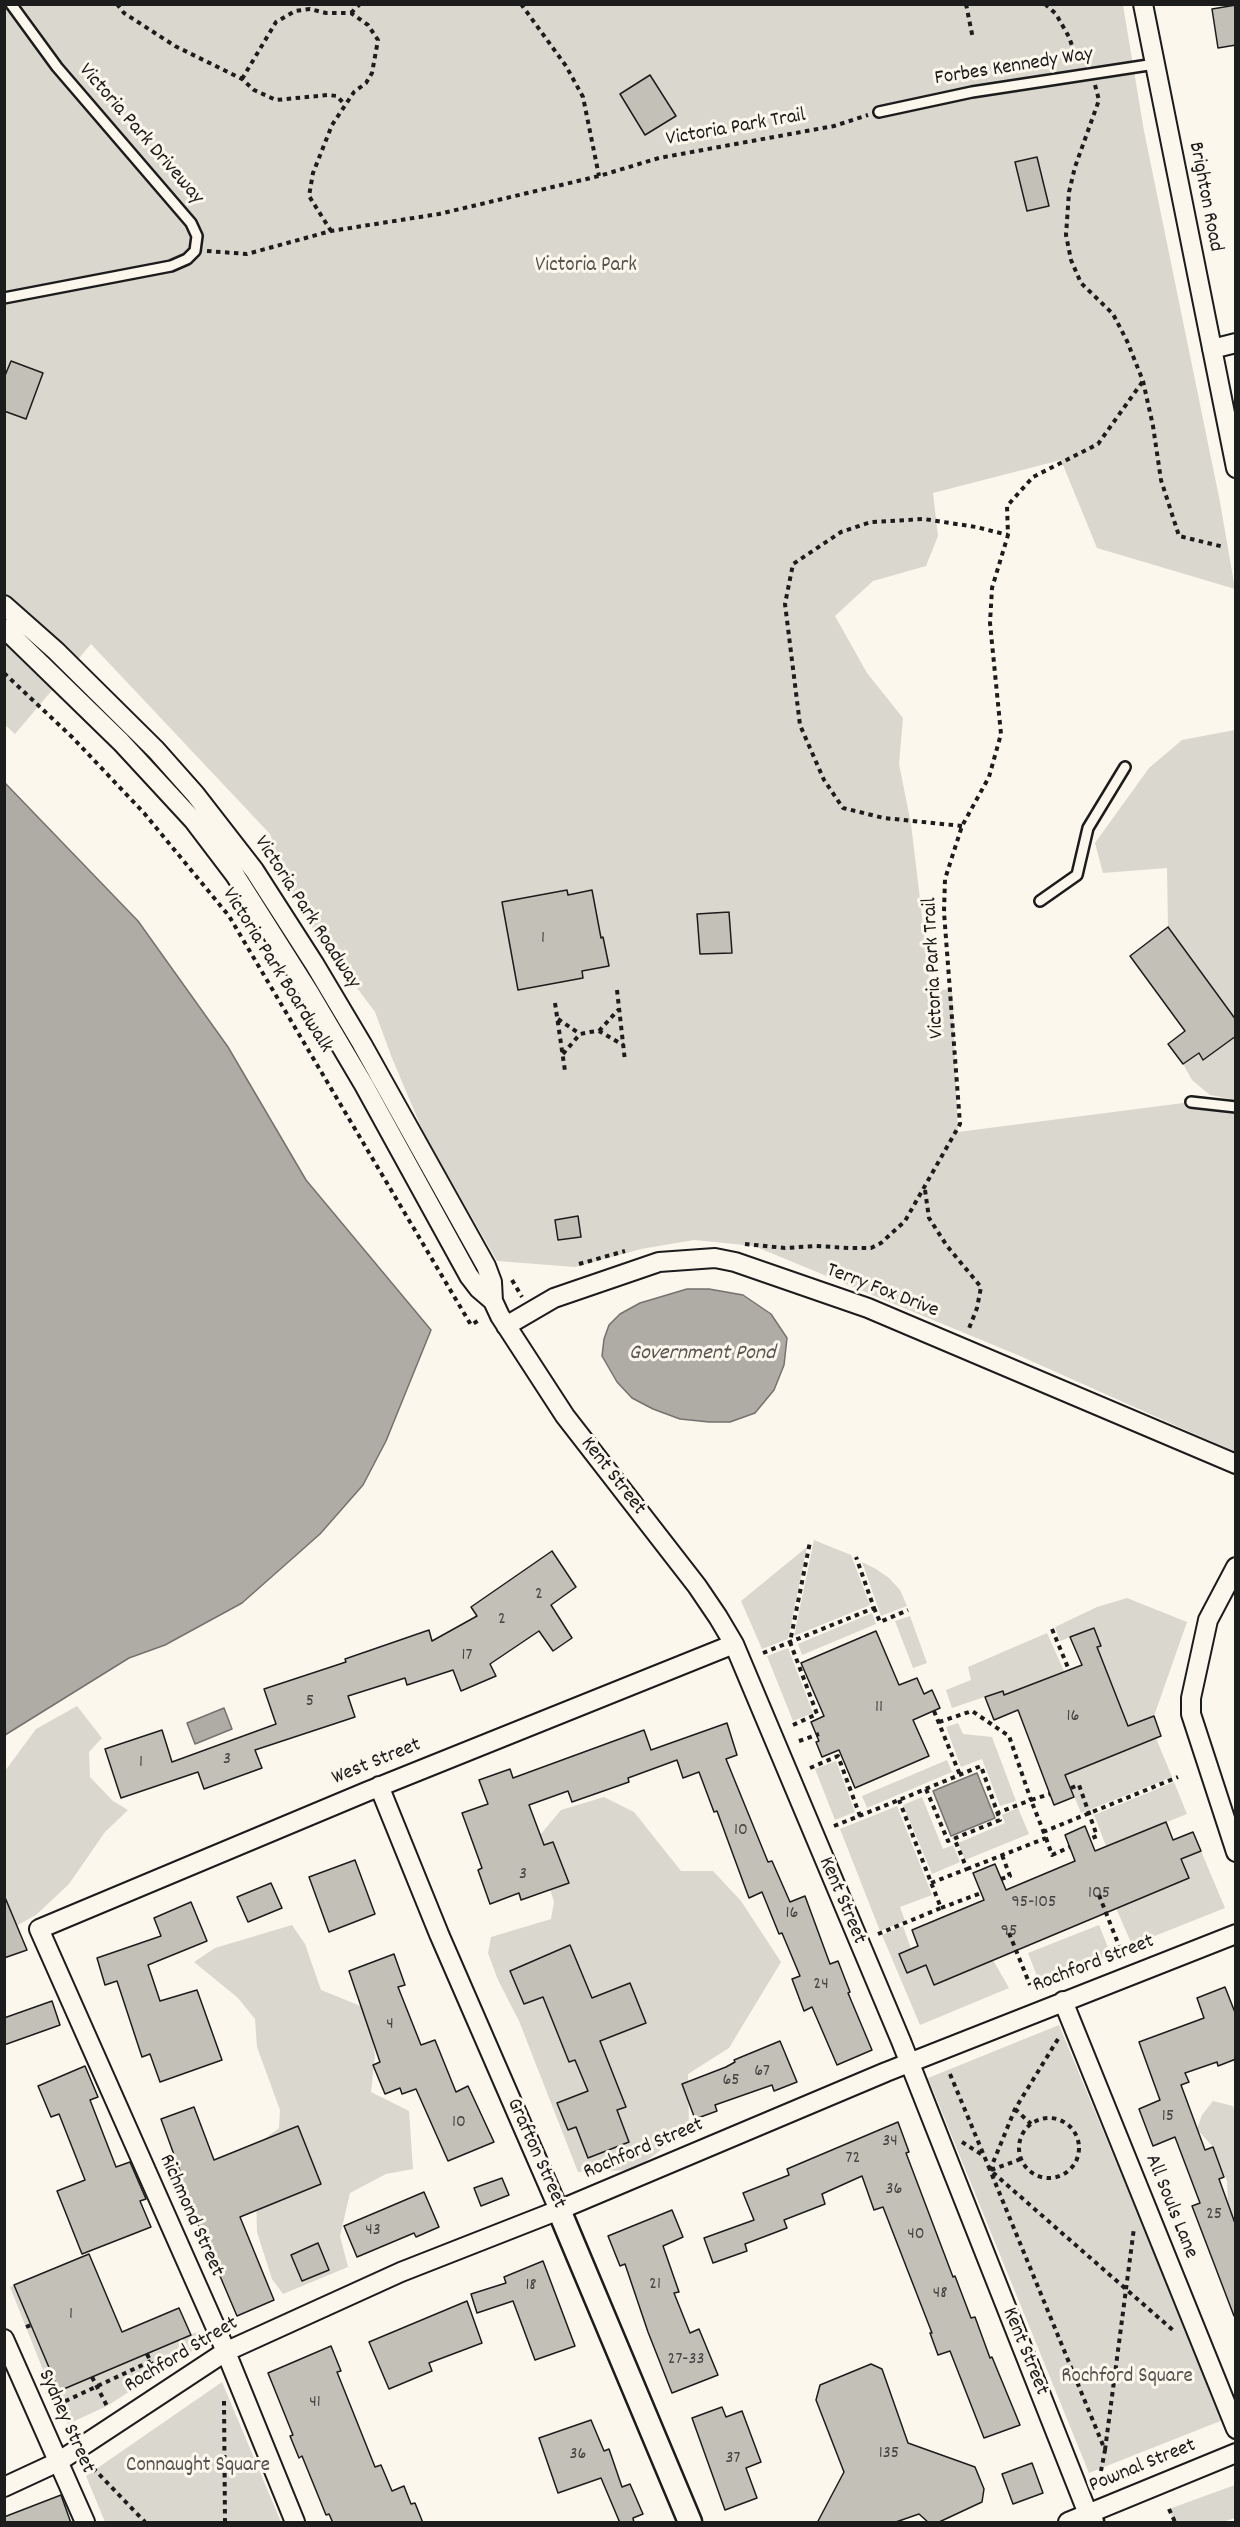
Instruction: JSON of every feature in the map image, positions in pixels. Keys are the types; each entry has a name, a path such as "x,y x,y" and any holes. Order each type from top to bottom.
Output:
{"street":[{"name":"Brighton Road","path":"1143,4 1236,468"},
{"path":"1212,349 1236,343"},
{"name":"Victoria Park Roadway","path":"4,605 56,651 156,750 202,802 254,870 304,946 356,1034 486,1266 492,1282 493,1300 506,1326"},
{"name":"Victoria Park Roadway","path":"4,628 127,749 194,821 235,875 292,964 358,1075 469,1276 479,1289 493,1300"},
{"name":"Terry Fox Drive","path":"506,1326 554,1298 604,1279 658,1262 715,1258 735,1262 868,1308 1236,1464"},
{"name":"Kent Street","path":"506,1326 565,1416 697,1586 734,1644 909,2063 1082,2520"},
{"path":"1236,1567 1208,1620 1193,1688 1191,1714 1236,1852"},
{"name":"West Street","path":"39,1929 379,1786 734,1644"},
{"name":"Grafton Street","path":"379,1786 444,1945 559,2210 690,2523"},
{"name":"Richmond Street","path":"39,1929 225,2352 295,2523"},
{"name":"Rochford Street","path":"4,2487 58,2462 225,2352 401,2272 559,2210 909,2063 1236,1934"},
{"name":"All Souls Lane","path":"1063,2001 1236,2429"},
{"name":"Sydney Street","path":"4,2339 85,2523"},
{"name":"Pownal Street","path":"1082,2520 1236,2453"}],"lane":[{"name":"Victoria Park Driveway","path":"11,4 57,67 191,223 196,236 195,251"},
{"name":"Forbes Kennedy Way","path":"879,112 972,92 1155,64"},
{"path":"4,298 171,266 187,259 195,251"},
{"path":"1040,901 1077,875 1088,828 1125,767"},
{"path":"1191,1102 1236,1107"}],"path":[{"path":"117,4 124,14 175,45 242,78 254,90 276,100 328,95 337,96 345,105"},
{"path":"295,4 295,11"},
{"path":"351,13 360,4"},
{"path":"521,4 566,66 584,97 599,176"},
{"path":"966,4 973,39"},
{"path":"1045,4 1056,14 1065,29 1077,62 1085,70"},
{"path":"242,78 276,22 295,11 310,9 326,13 351,13 368,25 378,40 372,73 366,82 354,92 333,125 313,173 309,196 331,231"},
{"path":"1093,78 1099,100 1073,175 1066,214 1066,235 1071,260 1081,283 1113,314 1143,381 1161,480 1179,536 1224,547"},
{"name":"Victoria Park Trail","path":"195,251 248,254 331,231 440,214 599,176 659,158 834,126 879,112"},
{"name":"Victoria Park Trail","path":"735,1243 785,1248 815,1246 871,1248 881,1243 905,1221 960,1124 944,912 945,879 962,826 989,777 1001,734 990,623 992,588 1008,535 1007,506 1033,477 1098,444 1143,381"},
{"path":"962,826 884,818 843,808 824,780 800,725 785,604 793,564 841,532 871,522 924,519 976,527 1008,535"},
{"name":"Victoria Park Boardwalk","path":"4,673 72,737 144,813 229,916 471,1325"},
{"path":"617,990 624,1061"},
{"path":"555,1003 565,1071"},
{"path":"563,1054 580,1034 599,1031 619,1010"},
{"path":"557,1019 580,1034"},
{"path":"599,1031 623,1045"},
{"path":"924,1190 929,1218 947,1246 981,1287 977,1308 961,1348"},
{"path":"579,1264 627,1251"},
{"path":"793,1725 817,1714 790,1642 810,1542"},
{"path":"856,1557 880,1622 908,1610"},
{"path":"764,1653 874,1608"},
{"path":"1052,1629 1068,1670"},
{"path":"934,1711 960,1775"},
{"path":"939,1722 972,1711 1008,1736 1052,1855 1070,1848"},
{"path":"800,1741 819,1734"},
{"path":"810,1768 838,1756 860,1816"},
{"path":"834,1826 981,1766 1000,1820 948,1841 926,1789"},
{"path":"1043,1832 1178,1777"},
{"path":"1071,1788 1079,1785 1097,1836 1090,1839"},
{"path":"998,1813 1050,1794"},
{"path":"899,1800 941,1908"},
{"path":"954,1838 967,1869"},
{"path":"931,1882 1046,1838"},
{"path":"1001,1879 1010,1876 1002,1855"},
{"path":"878,1934 981,1893"},
{"path":"1099,1895 1123,1956"},
{"path":"1009,1933 1030,1985"},
{"path":"990,2170 1015,2109 1035,2073 1062,2034"},
{"path":"950,2074 1105,2450"},
{"path":"1015,2109 1031,2124"},
{"path":"1052,2118 1066,2123 1076,2134 1079,2149 1070,2169 1058,2177 1050,2178 1043,2178 1030,2171 1021,2159 1020,2140 1031,2124 1052,2118"},
{"path":"960,2141 985,2157"},
{"path":"990,2170 1021,2159"},
{"path":"990,2170 1126,2292 1180,2337"},
{"path":"1101,2471 1135,2223"},
{"path":"147,2354 157,2374"},
{"path":"57,2405 151,2361"},
{"path":"92,2377 106,2406"},
{"path":"224,2391 225,2523"},
{"path":"93,2468 145,2523"},
{"path":"1169,2509 1175,2523"}],"green space":[{"name":"Victoria Park","path":"5,5 1123,5 1144,131 1220,502 1235,589 1097,548 1061,460 933,493 938,536 926,566 873,581 835,616 867,673 903,718 899,764 911,824 931,991 952,989 958,1132 1191,1102 1235,1107 1235,1452 1020,1356 754,1246 694,1240 641,1249 575,1267 497,1261 424,1134 375,1012 313,929 287,883 270,834 91,644 15,734 5,725"},
{"path":"1235,730 1235,1020 1168,927 1167,868 1103,873 1095,843 1149,768 1182,740"},
{"path":"1235,1036 1235,1100 1210,1095 1192,1080 1183,1064 1199,1053 1204,1059"},
{"path":"814,1540 851,1555 870,1605 794,1636"},
{"path":"807,1547 788,1639 762,1649 741,1601"},
{"path":"862,1562 889,1578 900,1590 907,1606 881,1616"},
{"path":"1127,1598 1187,1622 1154,1716 1128,1726 1090,1650 1100,1646 1094,1628 1060,1641 1055,1627 1097,1607"},
{"path":"872,1613 876,1624 802,1655 798,1644"},
{"path":"910,1616 927,1663 913,1668 895,1621"},
{"path":"1047,1633 1064,1671 1011,1692 1005,1697 1002,1691 952,1708 946,1690 971,1680 968,1667"},
{"path":"788,1648 813,1713 793,1721 767,1656"},
{"path":"77,1706 102,1738 89,1752 90,1777 113,1801 128,1810 105,1832 69,1884 36,1915 5,1932 5,1771 36,1729"},
{"path":"958,1723 963,1734 992,1737 1016,1801 1000,1806 982,1759 961,1767 946,1727"},
{"path":"1141,1736 1144,1743 1156,1738 1172,1777 1081,1813 1065,1774 1136,1746"},
{"path":"947,1760 952,1772 867,1808 862,1796"},
{"path":"836,1761 855,1812 835,1820 815,1769"},
{"path":"1174,1782 1187,1814 1106,1846 1094,1815"},
{"path":"604,1797 634,1812 681,1871 713,1871 741,1901 781,1962 729,2048 688,2074 689,2129 634,2170 578,2172 519,2021 498,1980 488,1953 491,1937 551,1919 554,1902 535,1841 561,1810"},
{"path":"922,1797 943,1849 953,1845 960,1862 932,1874 903,1805"},
{"path":"897,1806 932,1895 900,1907 905,1921 880,1931 840,1829"},
{"path":"1018,1808 1029,1834 965,1860 958,1843 1005,1823 1002,1815"},
{"path":"1201,1851 1225,1908 1132,1945 1116,1908 1181,1859"},
{"path":"292,1925 305,1944 321,1990 368,2009 375,2055 371,2092 409,2111 413,2169 386,2174 350,2193 340,2236 348,2267 283,2294 272,2279 257,2232 255,2146 279,2128 280,2110 257,2047 255,2019 238,1998 194,1962 215,1948"},
{"path":"1099,1925 1111,1955 1040,1984 1028,1953"},
{"path":"903,1926 911,1949 899,1954 907,1973 926,1965 934,1984 993,1960 1009,1988 920,2025 882,1935"},
{"name":"Rochford Square","path":"1059,2025 1223,2420 1089,2473 928,2078"},
{"path":"1213,2101 1233,2106 1236,2118 1235,2223 1228,2205 1227,2181 1213,2147 1197,2129 1202,2115"},
{"path":"14,2285 59,2391 199,2331 205,2343 107,2406 68,2424 57,2405 10,2287"},
{"name":"Connaught Square","path":"222,2382 281,2522 105,2522 86,2476"},
{"path":"1235,2485 1235,2518 1223,2522 1174,2522 1169,2509"}],"water":[{"path":"5,783 138,921 228,1047 306,1180 431,1330 386,1441 363,1485 320,1534 242,1603 165,1645 129,1658 5,1735"},
{"name":"Government Pond","path":"687,1289 709,1289 743,1295 771,1314 787,1338 784,1365 774,1390 755,1413 730,1422 709,1422 680,1419 653,1409 632,1398 617,1382 602,1356 609,1325 620,1314 640,1303"},
{"path":"224,1708 232,1729 195,1744 187,1723"},
{"path":"977,1773 995,1818 951,1836 933,1791"}],"building":[{"path":"1236,5 1236,45 1218,48 1212,9"},
{"path":"650,75 676,116 645,135 620,94"},
{"path":"1037,157 1049,206 1027,211 1015,162"},
{"path":"11,361 43,373 26,419 4,411 4,378"},
{"path":"567,890 568,895 592,890 609,966 582,971 583,978 518,990 502,902"},
{"path":"729,912 732,953 700,954 697,914"},
{"path":"1168,927 1236,1020 1236,1036 1203,1060 1199,1053 1183,1064 1168,1044 1185,1031 1130,956"},
{"path":"578,1216 581,1237 558,1240 555,1220"},
{"path":"552,1551 576,1587 551,1605 572,1638 553,1651 539,1631 490,1664 496,1676 461,1691 453,1670 407,1685 405,1678 348,1696 355,1717 255,1750 262,1768 204,1789 198,1772 121,1798 105,1749 162,1730 172,1762 276,1724 264,1689 346,1662 345,1659 429,1630 432,1641 477,1616 471,1607"},
{"path":"1094,1628 1101,1646 1097,1647 1128,1726 1154,1716 1161,1736 1065,1775 1074,1797 1054,1805 1018,1710 994,1720 985,1697 1003,1691 1004,1695 1082,1665 1070,1637"},
{"path":"876,1631 899,1685 917,1678 924,1694 932,1690 940,1708 913,1720 929,1756 855,1788 839,1750 822,1757 816,1742 819,1741 811,1722 824,1716 801,1663"},
{"path":"727,1723 737,1755 726,1759 768,1862 772,1861 790,1902 805,1896 830,1964 838,1961 850,1992 848,1993 872,2050 837,2065 812,2007 804,2011 792,1979 800,1976 782,1933 779,1934 762,1892 749,1898 717,1811 714,1812 699,1772 683,1778 677,1760 628,1778 629,1782 572,1802 568,1791 529,1805 544,1845 553,1842 569,1883 521,1900 519,1893 490,1904 478,1870 482,1868 462,1813 488,1804 479,1780 510,1769 513,1778 644,1730 651,1750"},
{"path":"1166,1822 1173,1840 1193,1832 1201,1851 1181,1859 1189,1878 934,1985 926,1965 907,1973 899,1954 918,1946 912,1930 984,1900 973,1873 995,1864 1006,1890 1075,1861 1065,1835 1085,1826 1095,1851"},
{"path":"355,1860 375,1914 329,1932 309,1877"},
{"path":"271,1883 282,1908 248,1922 237,1897"},
{"path":"4,1895 27,1950 4,1958"},
{"path":"191,1902 207,1941 148,1965 160,2001 197,1990 222,2060 160,2082 150,2054 142,2057 117,1981 105,1985 97,1958 161,1936 154,1918"},
{"path":"570,1945 592,1998 630,1983 646,2023 600,2041 626,2107 617,2110 629,2142 588,2158 576,2127 568,2130 557,2103 588,2091 575,2060 569,2062 543,1997 524,2004 510,1971"},
{"path":"394,1954 405,1985 398,1987 421,2045 435,2040 456,2092 468,2086 494,2142 448,2161 416,2089 402,2094 400,2088 385,2094 373,2065 380,2062 349,1971"},
{"path":"1225,1987 1236,2015 1236,2059 1218,2066 1217,2062 1185,2073 1189,2082 1181,2085 1205,2150 1213,2147 1224,2177 1219,2179 1236,2226 1236,2316 1234,2316 1192,2206 1200,2203 1175,2137 1153,2146 1139,2109 1160,2100 1139,2042 1204,2018 1197,1998"},
{"path":"52,2001 60,2025 4,2045 4,2018"},
{"path":"780,2041 797,2082 774,2091 772,2085 715,2105 717,2111 695,2119 682,2084 726,2067 735,2062 734,2060"},
{"path":"85,2066 98,2097 90,2100 116,2167 130,2162 146,2199 140,2201 151,2227 82,2254 57,2191 85,2180 59,2114 51,2117 38,2086"},
{"path":"194,2107 214,2160 298,2126 321,2184 240,2217 274,2300 237,2316 177,2175 181,2174 161,2119"},
{"path":"898,2122 909,2152 906,2153 953,2277 955,2276 971,2318 975,2317 990,2358 992,2357 1020,2425 984,2438 950,2351 938,2355 930,2333 932,2333 883,2207 874,2210 862,2176 822,2194 825,2204 784,2220 787,2228 745,2244 747,2251 713,2263 704,2238 754,2220 743,2193 789,2175 787,2169"},
{"path":"502,2178 509,2195 481,2206 474,2188"},
{"path":"424,2192 439,2227 416,2237 414,2233 357,2257 344,2226"},
{"path":"672,2210 683,2237 663,2246 679,2292 674,2293 690,2333 699,2329 718,2375 672,2393 625,2264 620,2266 608,2236"},
{"path":"318,2243 329,2270 302,2281 291,2255"},
{"path":"89,2254 122,2332 179,2308 191,2335 59,2391 14,2285"},
{"path":"543,2261 575,2346 535,2360 513,2301 477,2313 471,2294 506,2283 504,2277"},
{"path":"467,2301 482,2343 429,2363 432,2371 389,2389 369,2342"},
{"path":"331,2346 341,2371 337,2372 375,2467 381,2465 392,2491 404,2486 411,2504 415,2503 423,2523 333,2523 329,2514 326,2515 302,2456 299,2458 290,2436 293,2435 268,2373"},
{"path":"871,2364 882,2369 908,2443 975,2467 984,2489 982,2502 937,2523 929,2523 919,2514 893,2523 817,2523 844,2472 816,2400 820,2385"},
{"path":"722,2407 726,2417 742,2411 761,2462 746,2468 757,2498 725,2510 692,2418"},
{"path":"591,2420 604,2451 609,2449 622,2487 630,2484 643,2514 633,2518 634,2523 620,2523 601,2478 558,2493 539,2438"},
{"path":"1032,2463 1043,2493 1013,2504 1002,2474"},
{"path":"61,2495 71,2523 4,2523 4,2517"}]}
